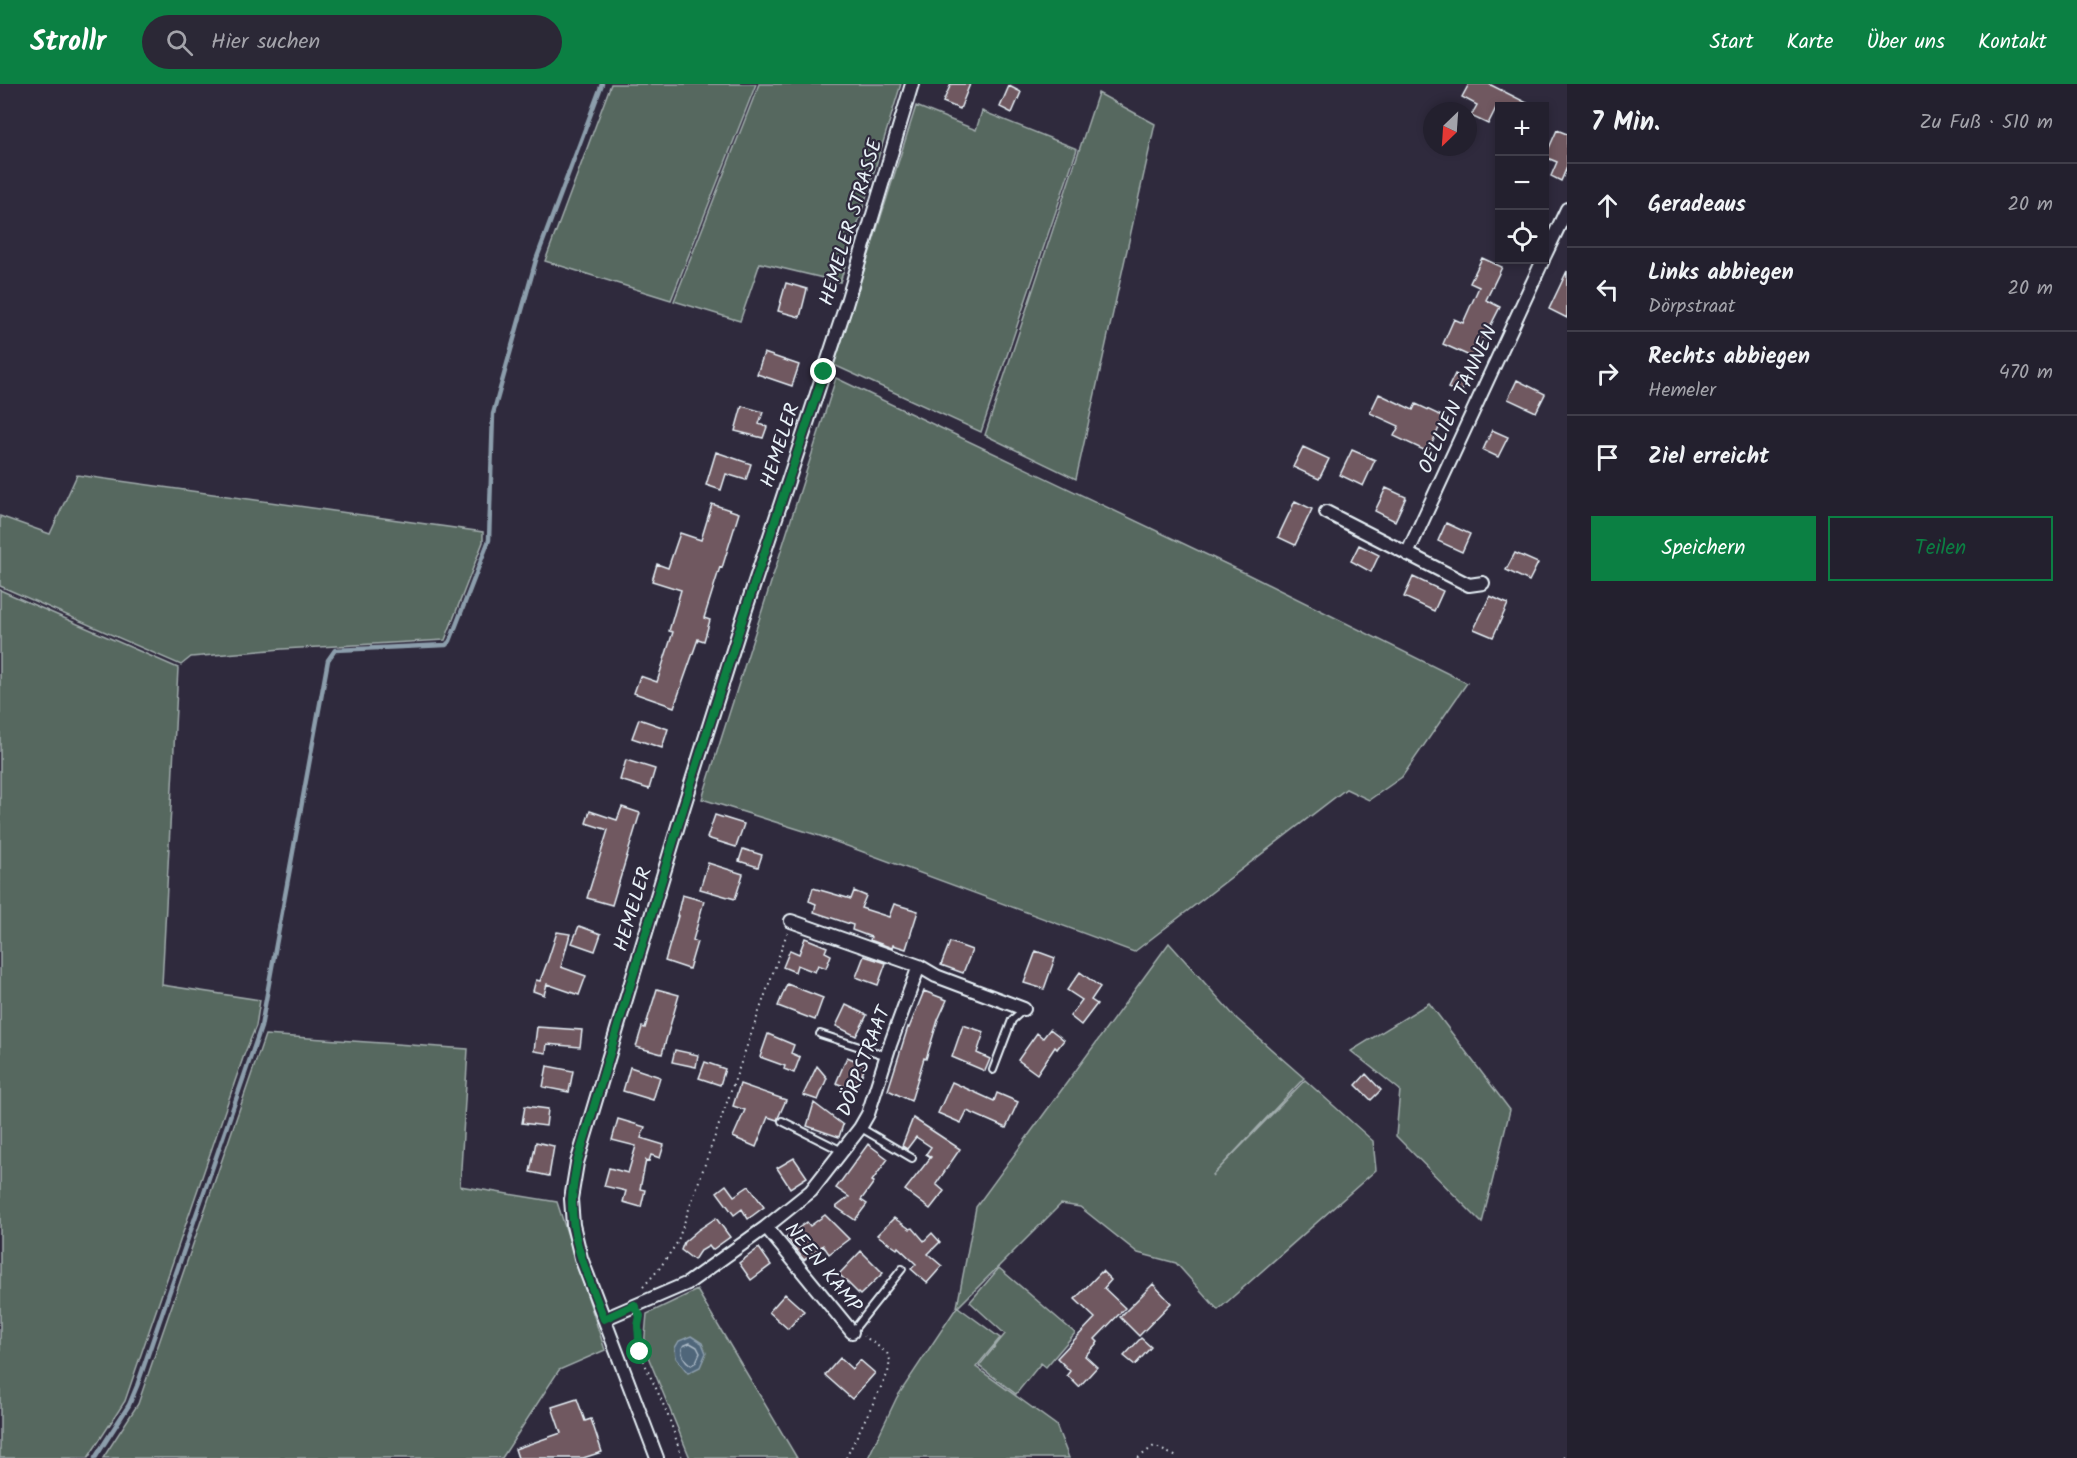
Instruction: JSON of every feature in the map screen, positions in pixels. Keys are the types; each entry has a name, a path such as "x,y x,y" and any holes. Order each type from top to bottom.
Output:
{"street":[{"name":"HEMELER STRASSE","path":"824,372 912,84"},
{"name":"OELLIEN TANNEN","path":"1549,247 1567,208"},
{"name":"OELLIEN TANNEN","path":"1407,554 1541,264"},
{"name":"HEMELER","path":"657,1458 581,1258 573,1225 572,1199 577,1163 686,798 824,372"},
{"path":"1326,512 1469,585 1483,583"},
{"path":"791,921 919,966 936,976 1024,1009"},
{"name":"DÖRPSTRAAT","path":"604,1319 688,1283 766,1227 811,1191 860,1128 868,1114 919,966"},
{"name":"NEEN KAMP","path":"766,1227 852,1332"}],"lane":[{"path":"993,1070 1012,1020 1024,1009"},
{"path":"820,1034 888,1056"},
{"path":"782,1121 842,1151"},
{"path":"860,1128 912,1158"},
{"path":"852,1332 902,1269"}],"path":[{"path":"682,1458 664,1405 640,1352 638,1326 640,1316 634,1305 638,1293 677,1243 791,921"},
{"path":"846,1458 888,1373 890,1360 886,1353 868,1338 852,1332"},
{"path":"1137,1458 1154,1446 1179,1458"},
{"path":"1564,1458 1567,1455"}],"green space":[{"path":"611,84 756,84 671,300 545,261"},
{"path":"759,84 901,84 840,282 760,263 740,321 674,301"},
{"path":"1098,93 1155,124 1076,479 985,435"},
{"path":"916,106 976,130 982,111 1077,149 981,432 834,365"},
{"path":"836,378 1245,573 1467,683 1402,777 1369,800 1346,789 1134,952 820,836 702,799"},
{"path":"77,475 483,532 483,542 445,640 282,649 191,657 181,665 0,586 0,516 50,534"},
{"path":"0,590 178,668 162,985 260,1000 256,1026 125,1401 88,1458 0,1458"},
{"path":"1169,943 1237,1019 1304,1078 1212,1176 1305,1080 1373,1141 1376,1170 1218,1310 1176,1263 1138,1253 1080,1207 1061,1204 958,1307 1000,1338 976,1367 1056,1425 1069,1458 868,1458 897,1397 957,1307 976,1207"},
{"path":"1429,1003 1510,1110 1482,1223 1396,1136 1400,1090 1351,1051"},
{"path":"265,1035 468,1049 460,1186 557,1202 605,1350 559,1370 502,1458 103,1458 138,1404"},
{"path":"999,1268 1075,1333 1046,1367 1041,1363 1016,1394 979,1366 1005,1334 970,1302"},
{"path":"697,1290 797,1458 690,1458 644,1347 647,1314"}],"water":[{"path":"691,1336 702,1343 706,1353 700,1367 688,1373 676,1358 675,1348 679,1341"}],"building":[{"path":"951,84 970,84 960,109 943,102"},
{"path":"1469,84 1489,84 1525,102 1495,102 1495,110 1488,124 1477,119 1477,102 1462,97"},
{"path":"1009,86 1021,92 1012,113 1000,107"},
{"path":"1557,130 1567,134 1567,167 1561,181 1551,176 1557,162 1549,159 1549,148"},
{"path":"1482,258 1502,267 1486,300 1500,307 1474,358 1443,344 1454,319 1463,323 1479,287 1470,283"},
{"path":"1567,271 1567,318 1549,309"},
{"path":"786,283 807,289 800,317 778,311"},
{"path":"764,353 799,365 792,386 757,374"},
{"path":"1455,374 1467,380 1461,393 1448,388"},
{"path":"1517,380 1545,394 1536,412 1508,399"},
{"path":"1379,394 1413,410 1416,404 1444,417 1428,452 1394,436 1399,426 1370,413"},
{"path":"742,406 763,412 759,424 767,427 763,438 735,431"},
{"path":"1492,430 1508,437 1498,457 1483,450"},
{"path":"1303,447 1329,459 1319,479 1293,467"},
{"path":"1352,450 1375,460 1363,486 1340,475"},
{"path":"716,452 751,464 746,480 726,474 721,490 706,485"},
{"path":"1386,488 1406,497 1395,521 1375,511"},
{"path":"1295,501 1312,509 1295,545 1278,537"},
{"path":"712,504 739,513 704,618 710,620 704,641 698,639 674,707 634,693 640,676 657,682 673,632 669,631 681,590 652,581 657,564 668,568 680,533 701,540"},
{"path":"1446,523 1470,534 1462,552 1438,541"},
{"path":"1359,545 1379,555 1371,572 1351,561"},
{"path":"1515,553 1538,563 1529,581 1506,570"},
{"path":"1413,577 1443,591 1434,611 1404,597"},
{"path":"1490,596 1508,604 1493,637 1474,629"},
{"path":"639,719 668,729 662,748 632,738"},
{"path":"626,760 655,769 649,789 620,780"},
{"path":"622,807 640,813 612,905 587,898 608,830 586,823 590,811 617,820"},
{"path":"715,815 744,824 736,847 707,838"},
{"path":"743,849 762,855 758,867 739,861"},
{"path":"708,863 743,874 735,899 700,889"},
{"path":"813,888 851,899 854,891 866,896 861,908 889,917 894,904 918,911 906,949 893,945 892,948 870,940 871,937 852,930 853,925 814,912 816,904 809,901"},
{"path":"682,895 704,901 693,940 697,942 689,969 665,961"},
{"path":"579,926 601,934 595,951 572,943"},
{"path":"557,932 570,934 561,967 586,976 579,995 547,984 544,995 533,991 536,980 540,981"},
{"path":"805,938 827,947 825,952 831,955 826,968 818,965 815,972 797,965 795,972 783,967 790,950 799,954"},
{"path":"950,942 972,950 963,973 941,965"},
{"path":"1036,951 1055,958 1044,989 1024,983"},
{"path":"864,956 886,963 878,985 856,977"},
{"path":"1080,972 1100,987 1091,1000 1097,1004 1081,1025 1070,1016 1082,1000 1067,990"},
{"path":"787,984 823,998 815,1020 778,1006"},
{"path":"657,989 679,995 662,1054 636,1047 642,1027 645,1028"},
{"path":"924,991 947,1000 926,1059 924,1058 911,1101 888,1090 908,1027"},
{"path":"846,1005 867,1015 856,1036 836,1026"},
{"path":"963,1025 984,1032 977,1053 990,1059 985,1071 952,1057"},
{"path":"537,1027 582,1030 580,1047 547,1044 546,1053 534,1051"},
{"path":"1050,1029 1064,1040 1057,1049 1055,1047 1037,1074 1018,1060 1037,1033 1043,1038"},
{"path":"768,1034 794,1045 791,1053 800,1057 794,1073 784,1069 785,1066 760,1057"},
{"path":"675,1050 698,1055 696,1067 672,1062"},
{"path":"847,1057 866,1065 855,1091 836,1083"},
{"path":"705,1062 725,1069 720,1085 699,1078"},
{"path":"547,1066 573,1071 569,1092 543,1087"},
{"path":"817,1066 827,1078 818,1100 803,1095"},
{"path":"630,1067 660,1077 653,1100 623,1091"},
{"path":"1366,1074 1381,1090 1371,1100 1356,1085"},
{"path":"952,1082 994,1101 997,1093 1018,1102 1006,1128 967,1111 961,1123 938,1113"},
{"path":"740,1084 786,1100 777,1120 768,1117 756,1147 733,1137 745,1110 733,1106"},
{"path":"814,1103 843,1125 839,1137 807,1126"},
{"path":"525,1106 548,1109 546,1126 522,1123"},
{"path":"913,1118 960,1149 936,1184 944,1191 930,1209 905,1190 931,1157 926,1154 931,1147 916,1137 907,1149 902,1146"},
{"path":"618,1119 645,1127 641,1138 664,1145 660,1158 651,1155 649,1161 646,1160 640,1189 645,1190 641,1207 623,1202 626,1191 604,1186 609,1168 628,1173 636,1146 612,1140"},
{"path":"536,1142 554,1146 549,1176 530,1172"},
{"path":"868,1144 888,1159 861,1200 867,1204 855,1220 836,1207 849,1197 836,1188"},
{"path":"794,1158 807,1177 790,1188 777,1168"},
{"path":"726,1185 734,1196 749,1186 764,1207 748,1219 742,1209 734,1215 717,1192"},
{"path":"825,1215 849,1239 829,1254 823,1245 804,1260 786,1237 807,1222 810,1226"},
{"path":"716,1218 730,1237 712,1250 709,1246 699,1252 694,1260 681,1250 684,1242"},
{"path":"894,1218 910,1229 913,1228 924,1241 932,1233 940,1242 928,1254 942,1266 927,1283 911,1269 916,1264 898,1247 897,1249 877,1235"},
{"path":"759,1248 771,1265 751,1280 739,1263"},
{"path":"861,1251 883,1273 860,1295 839,1274"},
{"path":"1102,1271 1111,1280 1104,1288 1125,1308 1095,1339 1098,1342 1085,1356 1097,1367 1079,1387 1067,1375 1070,1371 1057,1358 1095,1318 1075,1299"},
{"path":"1153,1284 1171,1303 1139,1336 1120,1317"},
{"path":"785,1294 804,1311 788,1329 769,1312"},
{"path":"1141,1338 1151,1347 1135,1365 1124,1356"},
{"path":"840,1358 852,1369 860,1360 875,1373 852,1399 825,1375"},
{"path":"577,1399 585,1421 591,1419 602,1452 583,1458 518,1458 515,1449 561,1433 552,1407"}],"waterway":[{"path":"95,1458 129,1405 137,1386 261,1027 328,660 335,650 446,645 450,641 489,540 493,414 536,260 602,84"}],"route":[{"path":"640,1352 638,1326 640,1316 634,1305 604,1319 581,1258 573,1225 572,1199 577,1163 683,809 824,372"}]}
